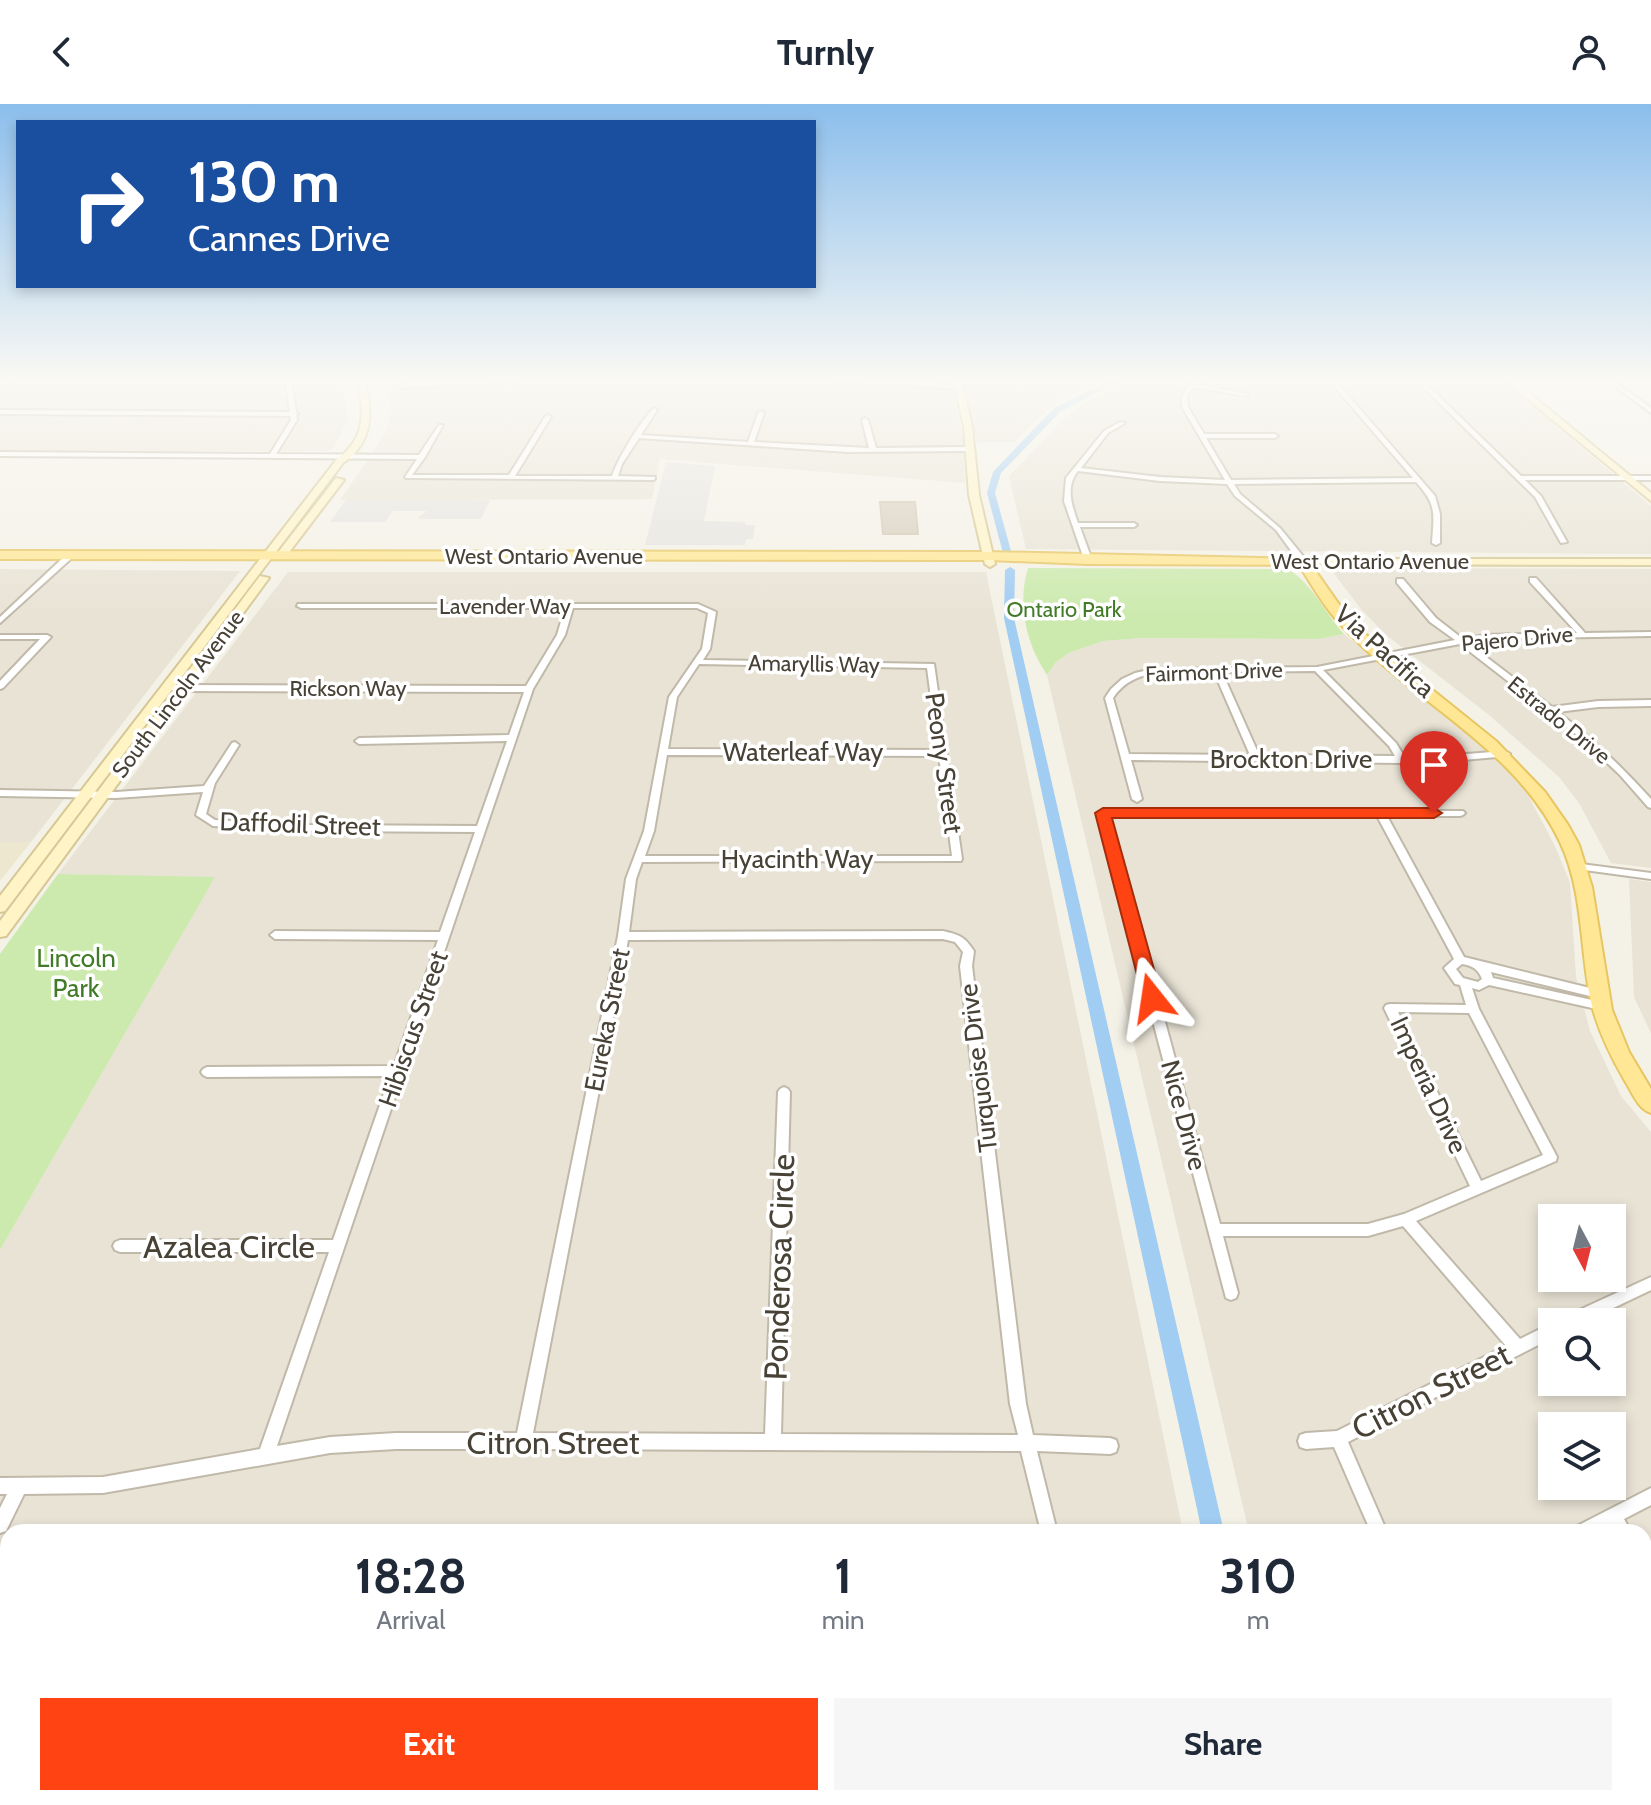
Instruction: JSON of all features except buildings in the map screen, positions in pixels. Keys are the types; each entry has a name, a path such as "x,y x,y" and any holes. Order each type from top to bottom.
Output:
{"main road":[{"name":"South Lincoln Avenue","path":"0,932 183,688 340,461 347,457"},
{"path":"969,457 989,560"},
{"path":"1602,457 1651,498"},
{"name":"West Ontario Avenue","path":"0,555 66,560"},
{"name":"South Lincoln Avenue","path":"0,907 167,688 272,559"},
{"name":"West Ontario Avenue","path":"0,563 272,559 1651,562"},
{"name":"Via Pacifica","path":"1303,561 1325,597 1352,629 1505,754 1541,795 1581,867 1600,1000 1624,1060 1651,1105"}],"street":[{"path":"422,457 408,477 653,478"},
{"path":"511,477 523,457"},
{"path":"614,478 625,457"},
{"path":"1085,457 1069,478 1066,491 1088,560"},
{"name":"Via Pacifica","path":"1215,457 1244,502 1278,529 1303,561"},
{"path":"1399,457 1432,496 1437,514 1436,543"},
{"path":"1500,457 1547,508 1563,542"},
{"path":"1076,469 1130,477 1419,480"},
{"path":"1521,478 1651,478"},
{"path":"1075,525 1134,525"},
{"path":"0,621 66,560"},
{"path":"1533,580 1581,633"},
{"name":"Estrado Drive","path":"1400,581 1433,620 1607,757 1646,793 1651,805"},
{"name":"Lavender Way","path":"301,606 698,606 709,609"},
{"name":"Hibiscus Street","path":"266,1456 529,689 561,635 570,606"},
{"name":"Eureka Street","path":"523,1443 623,936 631,879 649,831 673,697 706,649 712,612 709,609"},
{"name":"Pajero Drive","path":"1384,656 1514,635 1651,634"},
{"path":"0,637 47,637 0,686"},
{"name":"Fairmont Drive","path":"1137,799 1111,712 1109,698 1115,686 1140,673 1161,670 1317,669 1384,656"},
{"name":"Amaryllis Way","path":"698,662 931,666"},
{"name":"Peony Street","path":"931,666 957,859"},
{"path":"1217,669 1256,759"},
{"path":"1317,669 1386,737 1402,760"},
{"name":"Rickson Way","path":"167,688 529,689"},
{"path":"1551,710 1598,704 1651,703"},
{"path":"359,741 512,738"},
{"name":"Daffodil Street","path":"235,745 208,789 201,815 213,823 310,828 480,829"},
{"name":"Waterleaf Way","path":"663,752 942,753"},
{"name":"Brockton Drive","path":"1126,757 1402,760 1505,754"},
{"path":"0,793 102,795 208,789"},
{"name":"Nice Drive","path":"1231,1293 1103,813 1381,814"},
{"path":"1460,813 1381,814 1460,960"},
{"name":"Hyacinth Way","path":"638,859 957,859"},
{"path":"1581,867 1651,876"},
{"path":"275,935 445,936"},
{"name":"Turquoise Drive","path":"623,936 943,935 959,939 969,951 966,966 1016,1388 1047,1524"},
{"path":"1215,1230 1368,1230 1406,1219 1551,1157 1473,1009 1465,984 1451,972 1451,964 1460,960 1600,1000"},
{"path":"1479,965 1487,973 1488,981"},
{"path":"1465,984 1479,986 1488,981 1600,1000"},
{"name":"Imperia Drive","path":"1473,1009 1390,1008 1478,1189"},
{"path":"207,1072 399,1071"},
{"name":"Ponderosa Circle","path":"773,1442 784,1092"},
{"path":"1406,1219 1517,1347"},
{"name":"Azalea Circle","path":"120,1246 338,1246"},
{"path":"1598,1308 1651,1283"},
{"name":"Citron Street","path":"1306,1441 1338,1439 1538,1337"},
{"path":"1338,1439 1375,1524"},
{"name":"Citron Street","path":"0,1486 103,1485 356,1443 773,1442 1110,1446"},
{"path":"0,1524 19,1487"},
{"path":"1619,1524 1651,1496"}],"shaded area":[{"path":"369,457 964,457 965,483 660,459 652,499 340,500"},
{"path":"1027,457 1594,457 1651,506 1651,554 1026,549 1009,476"},
{"path":"666,462 715,466 704,521 755,525 753,539 746,539 745,545 645,545"},
{"path":"346,500 490,500 481,519 424,519 418,518 427,511 393,511 385,522 330,522"},
{"path":"1336,568 1651,569 1651,868 1611,863 1579,803 1559,777 1489,715 1385,634 1332,571"},
{"path":"0,569 240,571 31,842 0,842"},
{"path":"288,572 986,572 1181,1524 0,1524 0,1250 214,878 58,874"},
{"path":"1344,634 1470,735 1514,775 1530,799 1570,883 1576,977 1590,1031 1621,1096 1651,1132 1651,1524 1247,1524 1047,675 1056,662 1069,653 1103,641 1142,638 1319,639"},
{"path":"0,842 31,842 0,881"},
{"path":"1629,879 1651,882 1651,1033 1634,997"}],"green space":[{"name":"Ontario Park","path":"1028,568 1286,569 1302,580 1344,634 1319,639 1142,638 1103,641 1069,653 1056,662 1047,675 1034,650 1026,623 1023,596"},
{"name":"Lincoln Park","path":"58,874 215,877 0,1250 0,954"}],"waterway":[{"path":"1006,551 991,493 997,472 1011,457"},
{"path":"1010,570 1009,618 1211,1524"}],"route":[{"path":"1152,998 1103,813 1434,813"}]}
